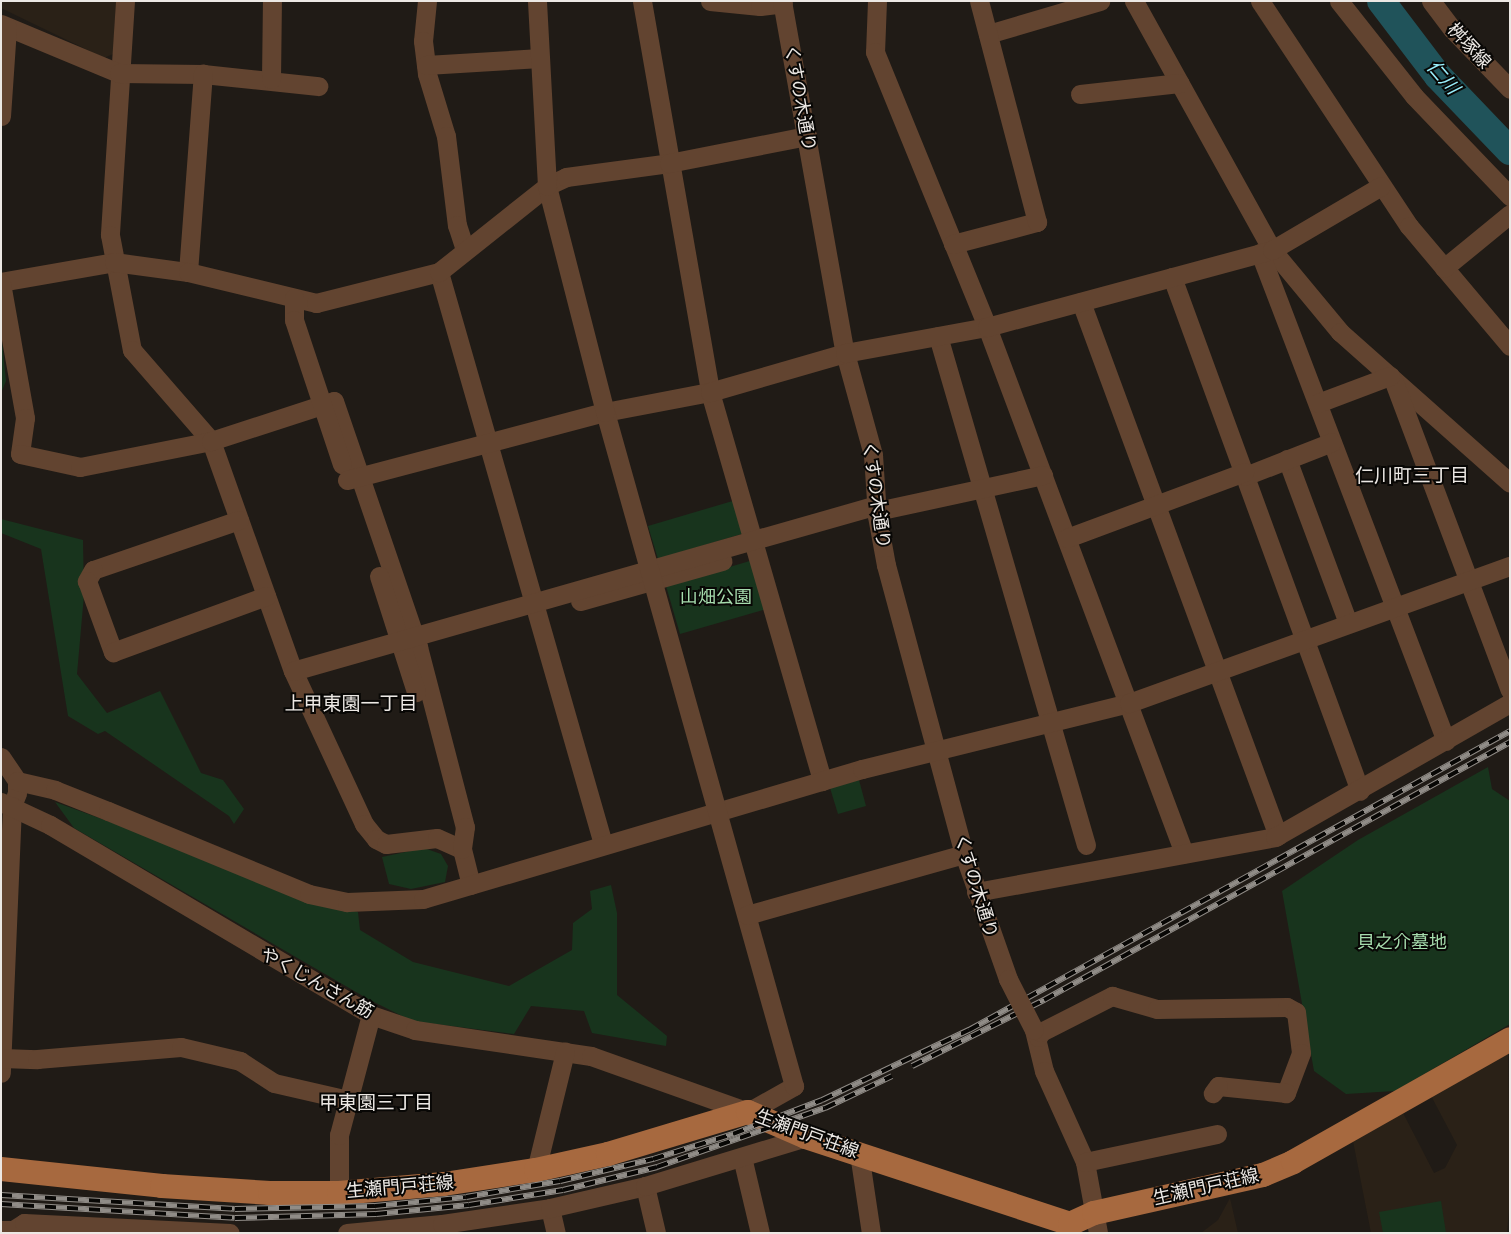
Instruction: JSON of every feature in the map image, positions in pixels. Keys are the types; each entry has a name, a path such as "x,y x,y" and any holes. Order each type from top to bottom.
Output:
{"main road":[{"name":"生瀬門戸荘線","path":"1,1169 162,1186 270,1193 338,1193 444,1184 536,1170 608,1154 748,1112 806,1137 859,1153 1066,1229 1096,1223 1263,1175 1293,1162 1510,1039"}],"street":[{"path":"125,1 110,235 132,350 211,441 295,677 368,832 386,844 437,838 462,849"},
{"path":"271,79 272,1"},
{"path":"427,1 424,41 426,65 446,136 457,225 465,249"},
{"path":"537,1 547,186 605,412 719,811 794,1086 748,1112"},
{"path":"642,1 710,392 757,544 822,781"},
{"path":"710,1 760,6 782,2"},
{"path":"877,1 875,52 987,327 1184,853"},
{"path":"953,244 1037,222 979,1"},
{"path":"988,34 1100,1"},
{"path":"1134,1 1180,83 1266,252 1332,442 1446,741"},
{"path":"1260,1 1409,226 1510,346"},
{"path":"1339,1 1414,96 1510,196"},
{"name":"桝塚線","path":"1430,1 1453,30 1510,89"},
{"name":"くすの木通り","path":"782,2 845,353 873,454 877,511 886,565 976,892 1008,979 1036,1033 1044,1071 1085,1162 1096,1223"},
{"path":"1,116 4,26 119,73 203,74 271,79 318,86"},
{"path":"426,65 540,58"},
{"path":"188,272 203,74"},
{"path":"1080,94 1180,83"},
{"path":"321,405 211,441 80,468 20,454 24,418 1,283 114,262 188,272 316,303 439,272 465,249 547,186 566,177 669,163 807,136"},
{"path":"353,478 491,444 605,412 710,392 845,353 987,327 1266,252 1381,186"},
{"path":"1444,268 1510,214"},
{"path":"1266,252 1340,332 1510,483"},
{"path":"439,272 491,444 603,844"},
{"path":"1172,277 1360,791"},
{"path":"294,298 294,320 321,405 353,478 409,643 453,831 462,849 472,885"},
{"path":"1081,302 1278,836"},
{"path":"938,336 1086,845"},
{"path":"1318,403 1392,378"},
{"path":"1392,378 1510,690"},
{"path":"1067,538 1332,442"},
{"path":"1288,459 1348,623"},
{"path":"295,677 877,511 1043,475"},
{"path":"239,520 93,570 88,581 113,652 266,596"},
{"path":"17,781 55,790 309,894 347,902 423,899 603,844 937,749 1051,724 1129,703 1304,638 1510,566"},
{"path":"976,892 1278,836 1360,791 1510,703"},
{"path":"1,758 17,781 18,793 7,804 2,1066 37,1059 181,1047 240,1061 274,1083 348,1100"},
{"name":"やくじんさん筋","path":"7,804 50,825 371,1015 415,1030 600,1059 748,1112"},
{"path":"746,915 964,854"},
{"path":"1036,1033 1112,996 1156,1009 1287,1007 1296,1012 1301,1053 1286,1093 1218,1086 1213,1093"},
{"path":"338,1193 340,1135 371,1015"},
{"path":"536,1170 565,1052"},
{"path":"1085,1162 1217,1134"},
{"path":"348,1233 452,1228 550,1208 645,1186 806,1137"},
{"path":"859,1153 871,1233"},
{"path":"742,1157 760,1233"},
{"path":"645,1186 656,1233"},
{"path":"550,1208 556,1233"},
{"path":"9,1231 24,1223 230,1233"}],"shaded area":[{"path":"1,1 116,1 113,54 104,58 1,8"},
{"path":"1508,1047 1510,1197 1507,1233 1371,1233 1352,1136 1401,1109 1434,1173 1445,1168 1457,1145 1429,1092"},
{"path":"1230,1198 1238,1233 1201,1233 1218,1220"}],"green space":[{"path":"1,332 6,381 1,393"},
{"name":"山畑公園","path":"736,500 745,533 658,559 648,526"},
{"path":"1,519 83,540 84,595 77,674 107,713 160,691 201,773 223,780 244,809 234,824 229,816 105,731 98,734 68,716 41,549 1,533"},
{"name":"山畑公園","path":"753,560 767,609 680,634 666,586"},
{"name":"貝之介墓地","path":"1488,767 1492,789 1510,801 1510,1024 1395,1091 1346,1094 1314,1071 1282,891 1358,840"},
{"path":"859,780 866,806 838,814 830,788"},
{"path":"55,802 160,840 281,889 358,912 360,930 413,962 509,986 572,950 573,923 592,909 590,891 611,885 617,913 617,995 667,1036 666,1046 592,1033 584,1011 531,1006 514,1034 412,1021 368,999 74,828"},
{"path":"424,848 441,854 448,866 445,882 411,889 389,884 382,857"},
{"path":"1441,1201 1446,1233 1383,1233 1379,1212"}],"waterway":[{"name":"仁川","path":"1381,1 1438,76 1510,151"}],"railway":[{"path":"1,1195 235,1209 375,1206 466,1197 560,1181 653,1159 733,1134 822,1100 969,1030 1510,731"},
{"path":"912,1066 1044,1000 1510,742"},
{"path":"1,1204 235,1218 376,1214 469,1205 563,1190 657,1167 825,1108 892,1076"}],"district":[{"name":"仁川町三丁目","path":"1412,477"},
{"name":"上甲東園一丁目","path":"351,705"},
{"name":"甲東園三丁目","path":"376,1104"}]}
